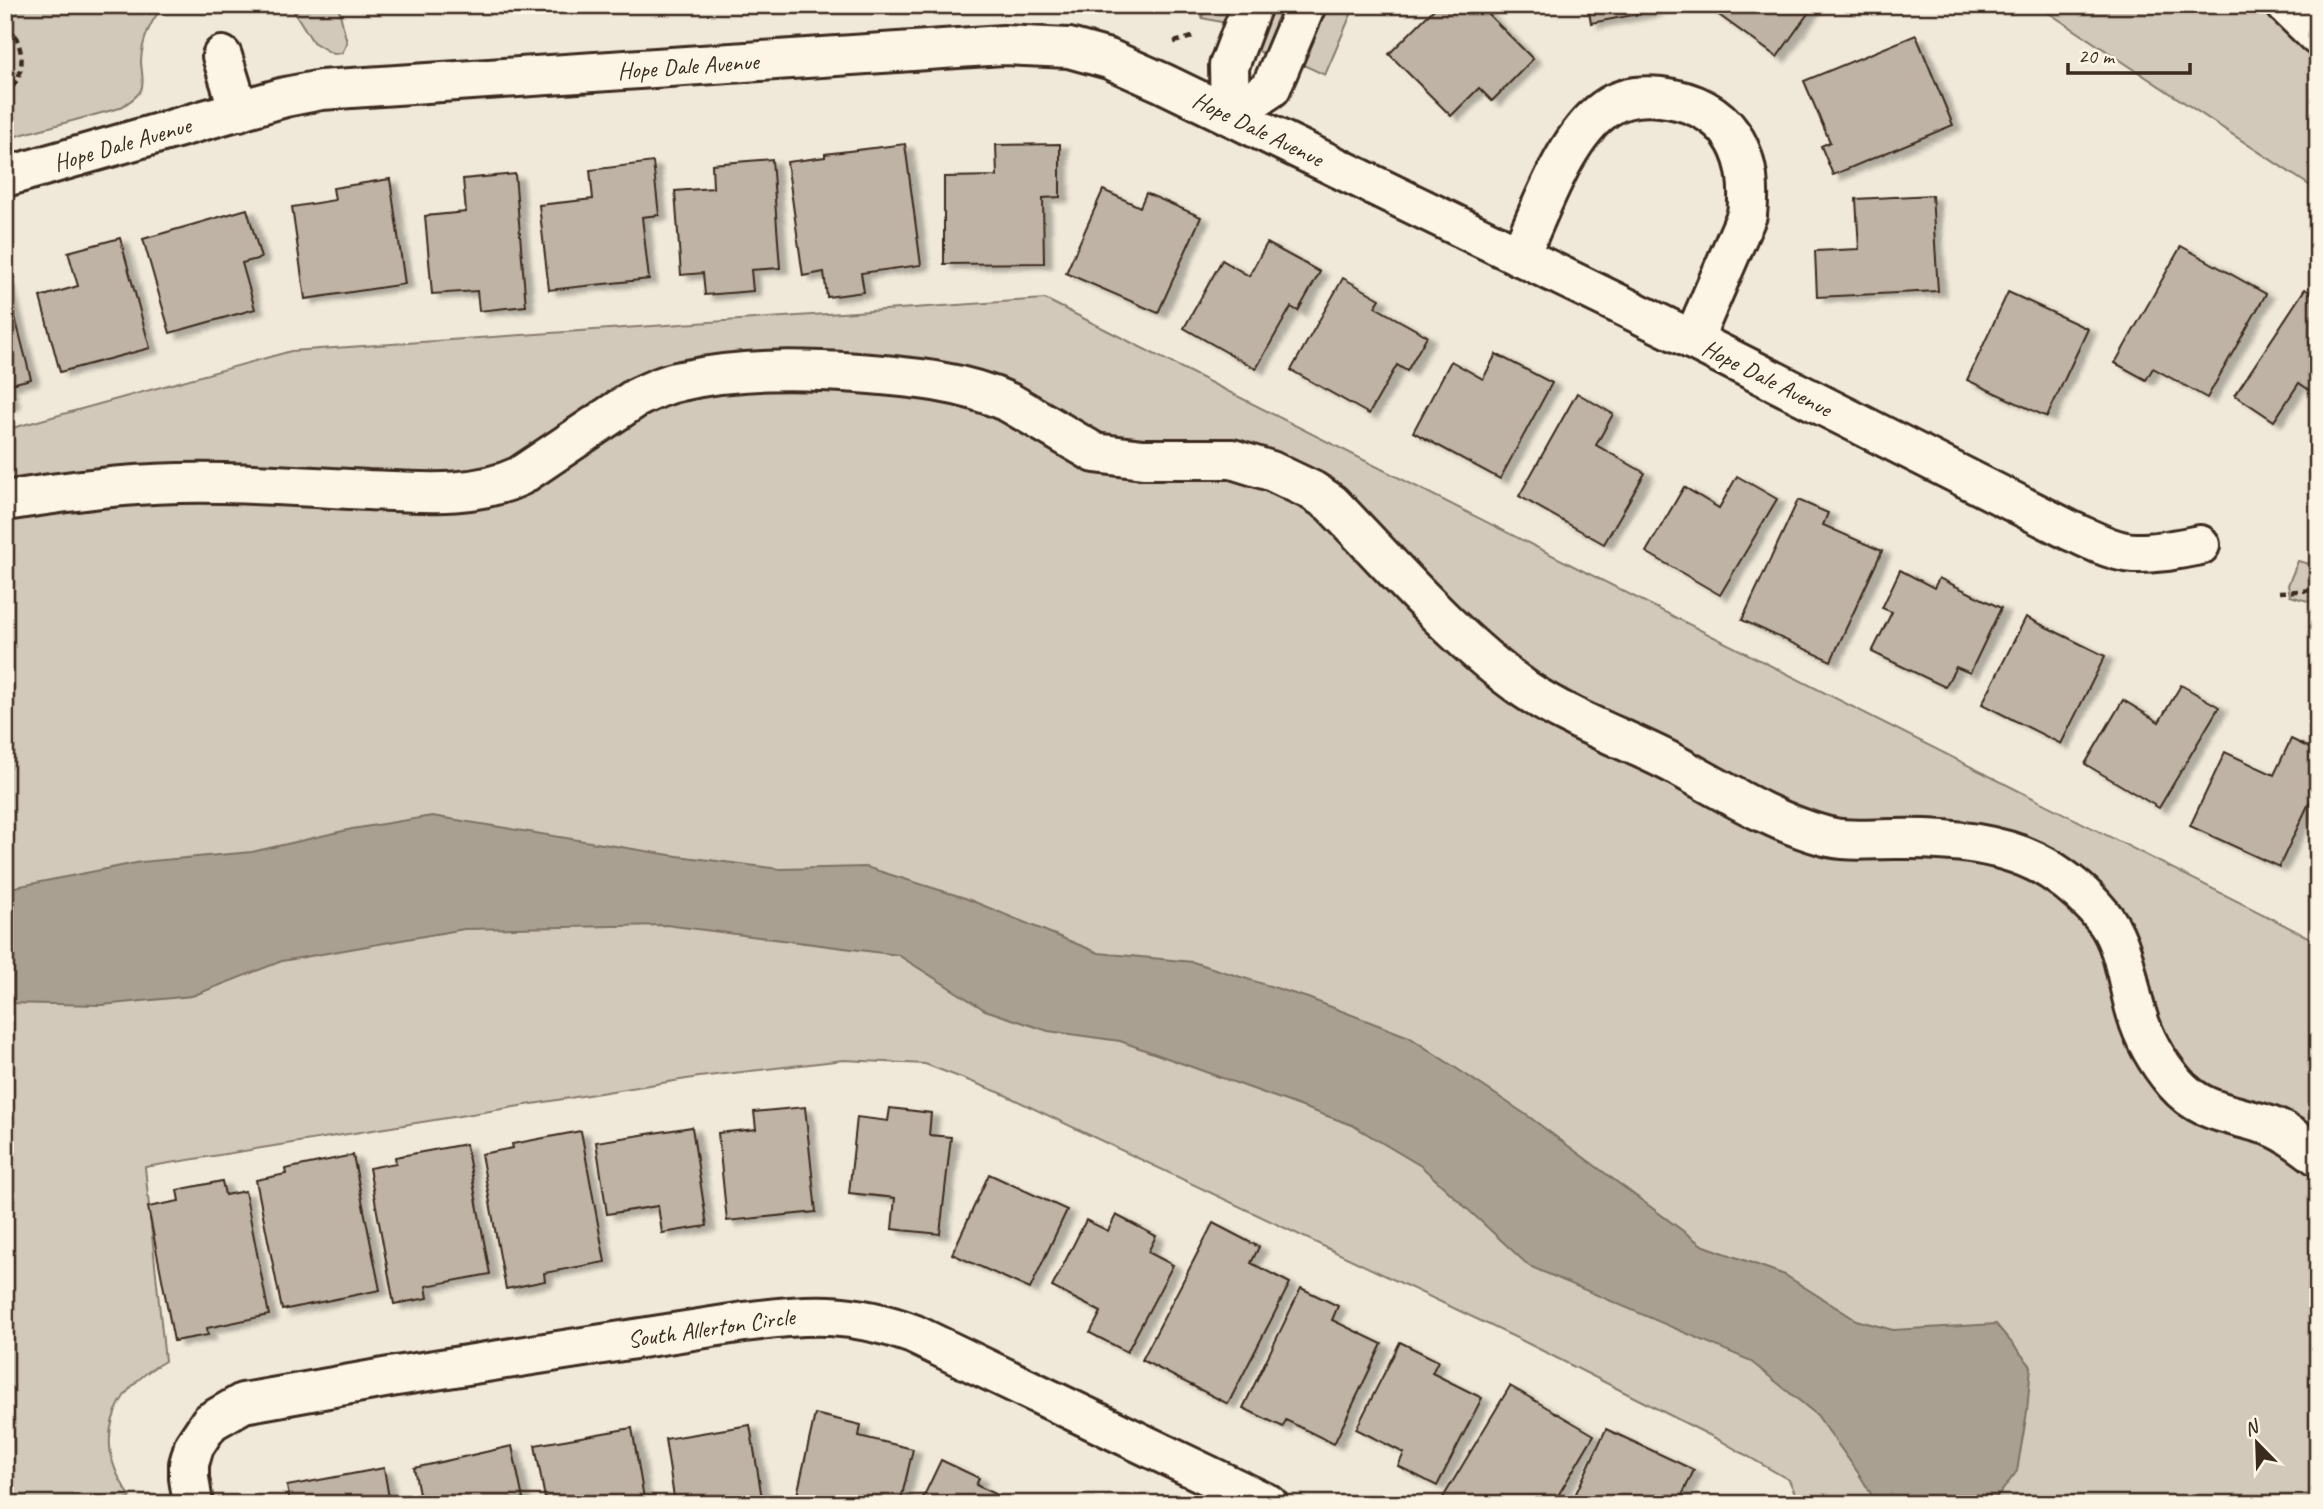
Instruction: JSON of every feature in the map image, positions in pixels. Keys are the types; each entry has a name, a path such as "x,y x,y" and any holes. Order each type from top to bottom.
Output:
{"street":[{"path":"1230,115 1229,66 1252,5"},
{"path":"1230,115 1271,88 1306,5"},
{"path":"2286,5 2318,36"},
{"name":"Hope Dale Avenue","path":"5,177 285,97 321,90 1003,44 1069,48 1109,59 1230,115 1693,340 2071,531 2131,553 2161,552 2200,545"},
{"path":"222,56 239,111"},
{"path":"1519,256 1567,152 1583,128 1605,108 1617,102 1648,96 1694,104 1728,128 1737,143 1746,170 1749,200 1747,215 1693,340"},
{"path":"5,501 84,488 152,482 421,492 478,491 507,483 520,476 650,391 681,380 779,371 914,377 946,383 1003,400 1081,446 1112,457 1232,459 1271,471 1313,491 1331,503 1470,645 1524,688 1566,714 1668,761 1796,828 1835,839 1926,840 1976,845 2021,855 2052,871 2078,891 2107,922 2121,954 2143,1032 2173,1082 2189,1098 2219,1113 2275,1128 2318,1156"},
{"name":"South Allerton Circle","path":"194,1504 189,1464 194,1446 210,1422 243,1403 744,1322 834,1314 889,1325 913,1334 1268,1504"}],"path":[{"path":"5,96 16,83 22,65 21,49 13,30"},
{"path":"2279,592 2318,590"}],"shaded area":[{"path":"5,5 165,5 155,17 145,38 141,61 141,90 120,108 5,139"},
{"path":"290,5 338,5 347,43 342,53 333,54 313,42"},
{"path":"1205,5 1234,5 1226,23 1202,18"},
{"path":"1268,5 1290,5 1269,52 1262,53 1256,49 1254,39"},
{"path":"1321,5 1355,5 1325,75 1299,63"},
{"path":"2037,5 2261,5 2318,58 2318,191"},
{"path":"1045,299 2318,942 2318,1504 1800,1504 1789,1480 1721,1441 1525,1342 1001,1093 925,1064 844,1060 699,1077 145,1167 165,1361 131,1388 119,1404 112,1421 112,1458 131,1497 120,1504 5,1504 5,430 291,351"},
{"path":"2298,561 2318,566 2318,604 2290,596 2288,585"},
{"path":"432,816 670,855 779,869 866,867 965,898 1099,953 1193,962 1308,998 1409,1037 1528,1116 1702,1245 1785,1275 1856,1320 1893,1330 1996,1324 2031,1366 2027,1412 2017,1471 1992,1504 1877,1504 1817,1415 1749,1360 1529,1266 1421,1166 1352,1125 1120,1041 1048,1031 985,1010 898,955 666,925 464,929 282,961 192,996 102,1005 5,1003 5,889 141,862 252,852 352,829"}],"building":[{"path":"1438,5 1479,5 1533,59 1492,101 1479,88 1451,116 1389,54"},
{"path":"1588,5 1653,5 1654,11 1591,23"},
{"path":"1705,5 1814,5 1777,57"},
{"path":"1916,35 1953,125 1833,175 1821,146 1830,142 1804,81"},
{"path":"905,144 921,265 861,273 864,292 827,297 824,272 803,276 787,162 825,157 825,154"},
{"path":"1060,144 1060,197 1043,198 1044,263 944,264 944,177 997,176 996,145"},
{"path":"772,159 780,268 751,270 753,291 705,295 703,273 681,275 675,191 713,188 712,164"},
{"path":"653,162 659,215 642,217 649,279 549,290 539,205 593,199 590,170"},
{"path":"515,174 526,306 479,311 477,291 432,294 425,216 466,212 463,179"},
{"path":"390,179 405,284 305,299 292,207 335,200 333,188"},
{"path":"1103,190 1140,207 1146,193 1201,217 1158,313 1066,273"},
{"path":"1932,195 1938,291 1817,297 1815,251 1859,249 1856,199"},
{"path":"247,209 261,258 242,263 255,309 170,333 143,239"},
{"path":"120,238 150,348 60,372 40,297 78,286 68,252"},
{"path":"1267,243 1320,272 1298,311 1291,307 1256,369 1184,328 1222,260 1249,276"},
{"path":"2181,246 2266,294 2207,398 2153,368 2146,380 2115,363"},
{"path":"5,278 31,379 7,385 12,404 5,406"},
{"path":"1343,278 1380,299 1375,307 1427,336 1407,371 1397,365 1369,414 1291,370"},
{"path":"2305,289 2318,298 2318,396 2299,383 2274,421 2235,395"},
{"path":"2008,292 2088,329 2047,417 1967,380"},
{"path":"1496,354 1552,383 1500,479 1413,432 1451,361 1483,379"},
{"path":"1577,393 1613,414 1596,445 1645,473 1604,544 1519,496"},
{"path":"1737,476 1777,499 1720,595 1646,552 1684,487 1719,508"},
{"path":"1798,500 1828,513 1823,525 1882,551 1831,661 1742,620"},
{"path":"1900,570 1934,588 1939,578 2001,608 1970,673 1956,667 1945,687 1872,652 1892,612 1882,608"},
{"path":"2026,617 2105,656 2061,744 1982,704"},
{"path":"2181,685 2219,707 2159,808 2085,764 2123,700 2159,722"},
{"path":"2291,739 2318,752 2318,784 2279,867 2190,826 2225,752 2274,775"},
{"path":"805,1107 816,1212 727,1221 718,1133 756,1129 754,1112"},
{"path":"890,1108 931,1113 929,1135 951,1137 940,1234 892,1229 895,1198 849,1193 857,1117 888,1121"},
{"path":"692,1127 707,1226 662,1233 658,1206 607,1214 596,1142"},
{"path":"581,1131 605,1262 544,1273 545,1281 506,1289 481,1154 513,1148 512,1144"},
{"path":"466,1144 490,1274 426,1286 428,1298 394,1304 369,1168 396,1163 395,1157"},
{"path":"353,1155 380,1290 282,1310 256,1180 286,1174 285,1169"},
{"path":"989,1174 1067,1210 1030,1289 952,1254"},
{"path":"222,1181 225,1195 245,1191 269,1315 207,1328 208,1335 174,1341 148,1207 179,1201 177,1190"},
{"path":"1116,1215 1156,1236 1148,1252 1173,1265 1127,1352 1090,1333 1101,1312 1052,1287 1086,1220 1108,1231"},
{"path":"1213,1223 1259,1247 1251,1263 1290,1283 1228,1404 1142,1360"},
{"path":"1301,1288 1338,1306 1332,1320 1382,1344 1334,1444 1286,1420 1283,1427 1243,1408"},
{"path":"1400,1342 1438,1361 1432,1373 1482,1398 1437,1486 1398,1466 1404,1453 1356,1429"},
{"path":"1510,1386 1594,1435 1553,1504 1446,1504 1441,1501"},
{"path":"815,1414 861,1425 859,1436 913,1449 900,1504 795,1504"},
{"path":"750,1425 763,1504 675,1504 665,1439"},
{"path":"632,1428 645,1504 546,1504 535,1445"},
{"path":"1606,1429 1694,1470 1678,1504 1571,1504"},
{"path":"512,1446 524,1504 421,1504 414,1468"},
{"path":"941,1460 979,1478 976,1485 1015,1504 920,1504"},
{"path":"384,1468 390,1504 290,1504 287,1486"}]}
